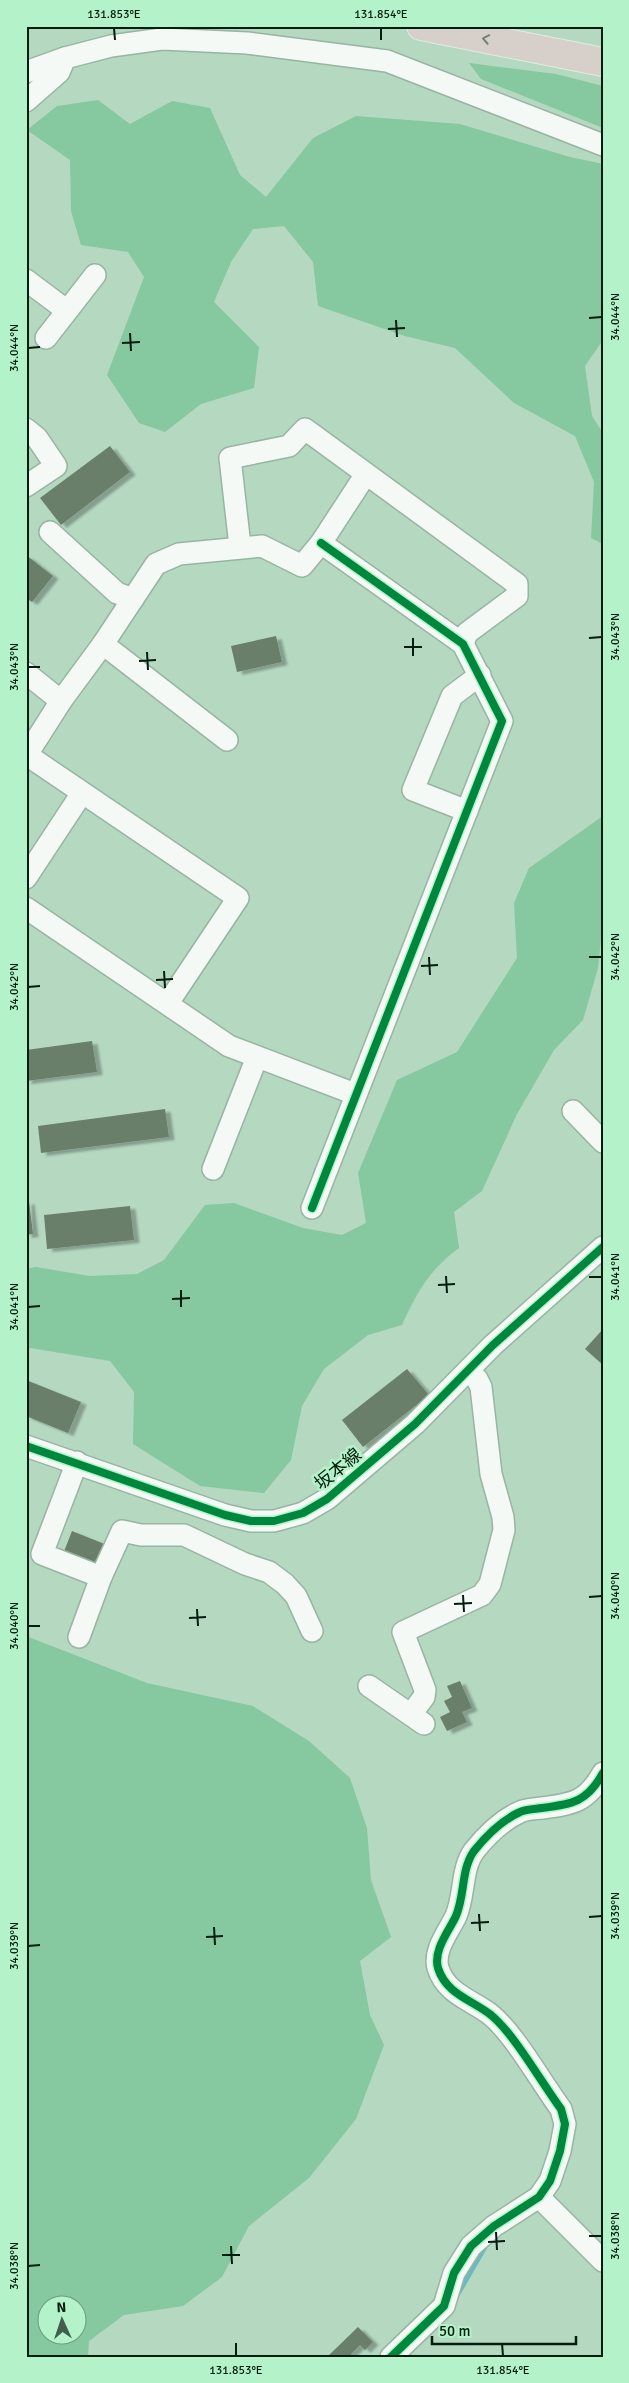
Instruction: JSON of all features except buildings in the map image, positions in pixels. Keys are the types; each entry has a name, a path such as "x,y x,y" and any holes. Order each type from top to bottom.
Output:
{"highway":[{"path":"421,26 603,62"},
{"path":"508,26 603,51"}],"street":[{"path":"26,72 65,58 111,46 162,39 247,43 387,61 603,145"},
{"path":"26,101 59,72 65,58"},
{"path":"46,338 95,275"},
{"path":"26,280 66,310"},
{"path":"26,429 37,438 56,466 26,486"},
{"path":"240,546 230,458 289,446 305,429 517,584 517,596 467,633 463,644"},
{"path":"168,1003 238,898 27,755 61,701 103,644 156,564 178,554 240,546 262,546 302,566 321,543 366,474"},
{"path":"50,532 117,592 133,599"},
{"path":"312,1208 502,721 463,644 321,543"},
{"path":"103,644 227,740"},
{"path":"26,673 61,701"},
{"path":"467,811 413,790 452,696 480,675"},
{"path":"26,878 82,793"},
{"path":"26,908 229,1046 355,1094"},
{"path":"213,1169 257,1057"},
{"path":"573,1112 603,1142"},
{"name":"坂本線","path":"26,1446 225,1515 251,1521 274,1521 303,1513 327,1499 415,1424 493,1345 603,1247"},
{"path":"369,1686 417,1719 425,1690 404,1632 482,1595 490,1584 504,1530 503,1517 491,1474 481,1387 478,1379 468,1371"},
{"path":"76,1462 42,1554 101,1577"},
{"path":"79,1637 101,1577 122,1530 141,1535 184,1535 245,1564 268,1572 285,1584 296,1596 312,1631"},
{"path":"391,2357 444,2306 454,2273 471,2246 494,2226 539,2197 550,2181 560,2152 565,2124 561,2108 505,2029 490,2014 464,1999 446,1984 438,1967 439,1948 456,1916 463,1896 464,1874 473,1852 504,1821 521,1810 560,1806 582,1800 594,1789 603,1773"},
{"path":"539,2197 572,2228 584,2244 603,2260"}],"green space":[{"path":"469,63 556,74 603,86 603,128 481,79"},
{"path":"98,100 130,124 172,101 210,108 240,175 266,197 313,138 356,116 460,124 570,157 603,164 603,340 585,366 592,416 603,433 603,544 591,538 594,482 575,436 514,403 455,348 405,336 318,306 313,262 284,226 253,229 231,262 214,302 259,347 254,388 201,404 165,432 139,423 107,375 144,277 128,252 81,245 71,211 70,160 27,130 57,106"},
{"path":"603,816 603,920 598,968 583,1020 554,1050 517,1114 482,1191 454,1212 459,1248 440,1264 425,1282 402,1325 368,1335 324,1369 302,1406 291,1460 264,1493 200,1486 133,1444 134,1392 110,1361 30,1348 26,1351 26,1269 36,1267 90,1276 137,1274 164,1260 205,1205 234,1203 303,1228 342,1235 366,1223 358,1173 397,1080 457,1052 517,958 514,903 529,868"},
{"path":"26,1636 147,1683 253,1706 309,1741 350,1778 367,1828 371,1880 391,1937 360,1961 370,2015 384,2045 356,2119 309,2178 249,2226 222,2277 183,2306 124,2315 89,2341 88,2357 26,2357"}],"waterway":[{"path":"457,2295 487,2243"}],"cycle path":[{"path":"312,1208 502,721 463,644 321,543"},
{"path":"26,1446 225,1515 251,1521 274,1521 303,1513 327,1499 415,1424 493,1345 603,1247"},
{"path":"391,2357 444,2306 454,2273 471,2246 494,2226 539,2197 550,2181 560,2151 565,2124 561,2109 509,2034 491,2015 453,1990 442,1977 438,1968 438,1954 442,1941 459,1908 467,1866 479,1845 507,1819 525,1810 562,1805 578,1800 591,1790 603,1773"}]}
